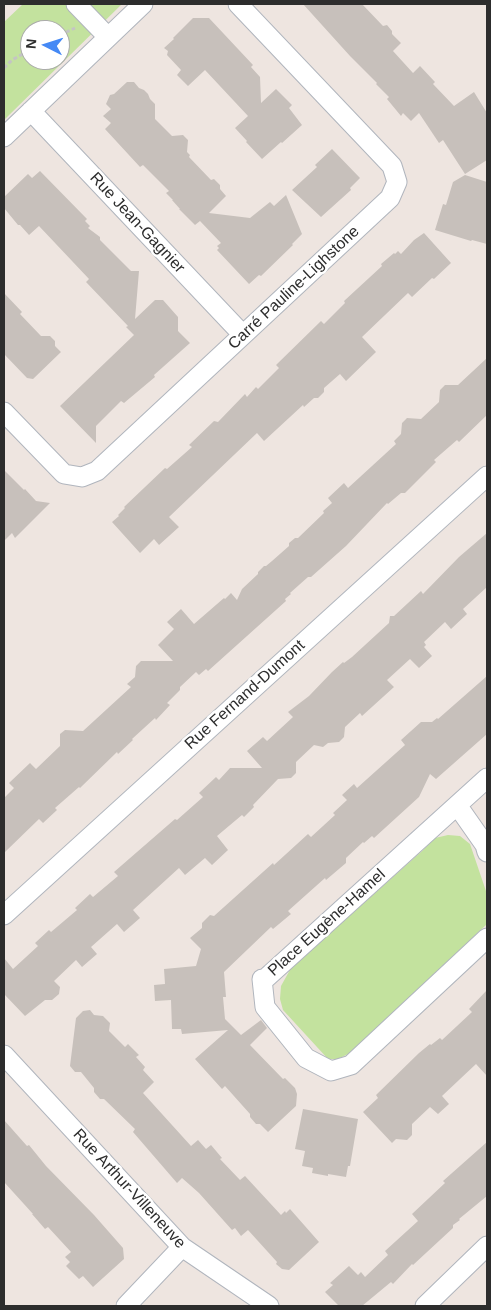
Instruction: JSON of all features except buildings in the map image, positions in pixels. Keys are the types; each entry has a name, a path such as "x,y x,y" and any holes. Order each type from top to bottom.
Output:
{"street":[{"path":"76,4 108,37"},
{"path":"4,138 143,4"},
{"name":"Carré Pauline-Lighstone","path":"4,412 64,474 82,477 97,472 390,198 397,182 392,166 238,4"},
{"name":"Rue Jean-Gagnier","path":"32,111 243,335"},
{"name":"Rue Fernand-Dumont","path":"4,915 487,476"},
{"name":"Place Eugène-Hamel","path":"487,778 265,979 262,979 264,1007 306,1058 331,1071 351,1065 487,938"},
{"path":"457,805 486,845 487,852"},
{"name":"Rue Arthur-Villeneuve","path":"4,1055 182,1247 269,1306"},
{"path":"425,1306 487,1246"},
{"path":"126,1306 182,1247"}],"path":[{"path":"70,31 74,29"},
{"path":"4,68 20,56"}],"green space":[{"path":"23,4 122,4 70,55 70,20 20,20 20,70 55,70 4,120 4,22"},
{"path":"448,835 460,836 470,844 487,894 486,925 350,1053 338,1059 328,1059 283,1010 280,999 281,986 291,968 435,838"}]}
